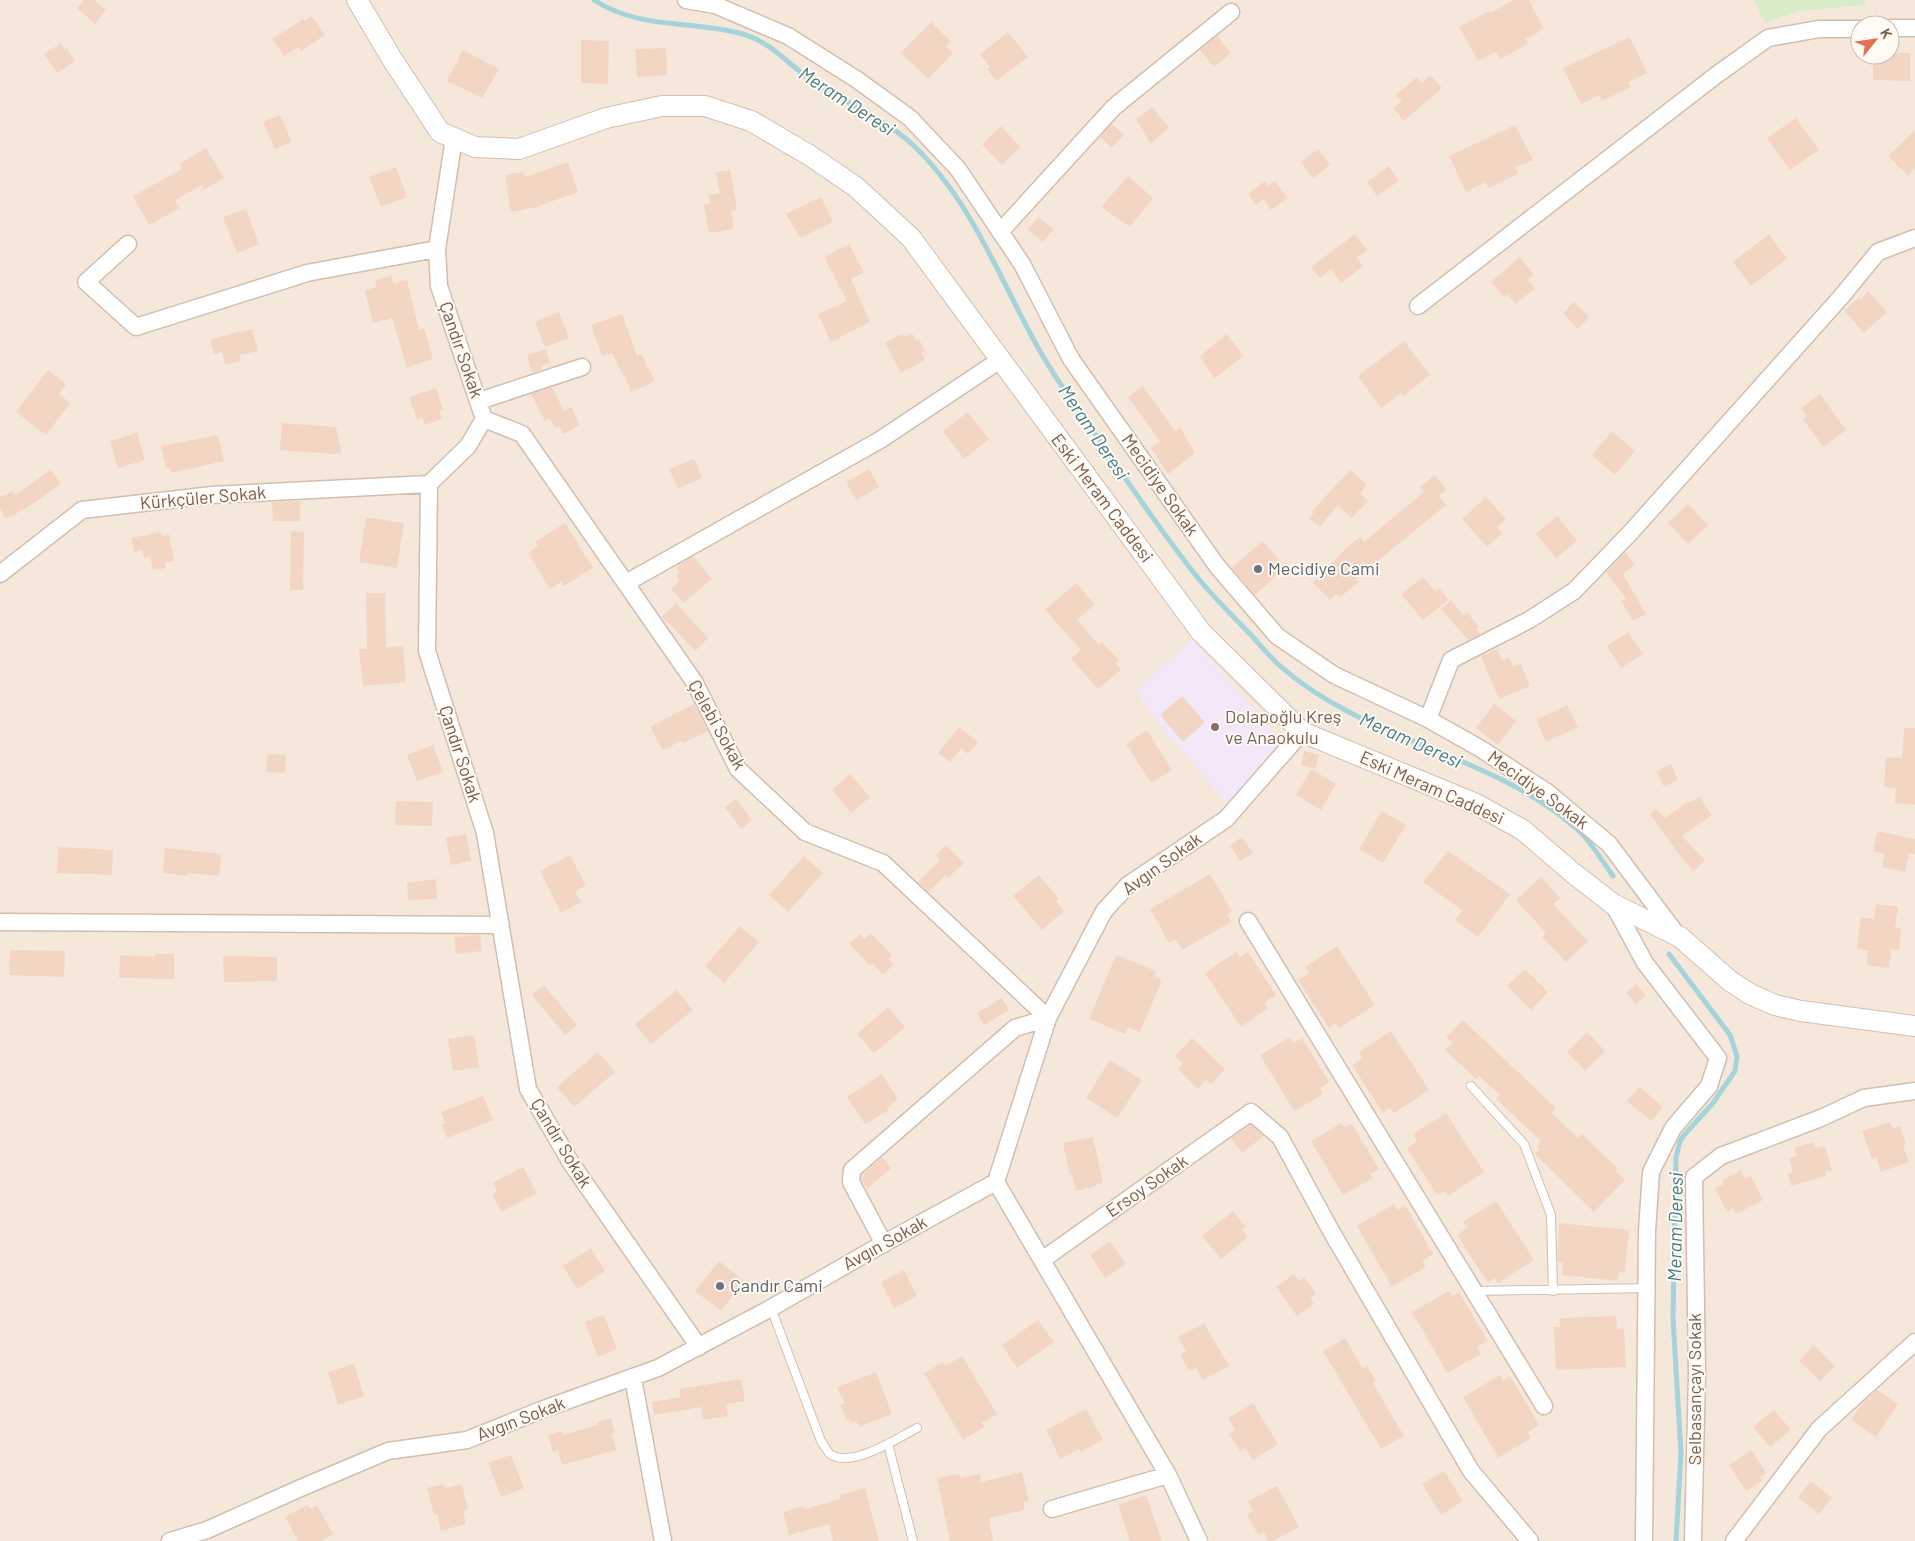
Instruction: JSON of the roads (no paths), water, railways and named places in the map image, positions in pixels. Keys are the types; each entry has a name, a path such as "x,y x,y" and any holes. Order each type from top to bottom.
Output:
{"street":[{"name":"Eski Meram Caddesi","path":"358,0 423,110 440,132 475,147 518,149 606,118 662,106 705,106 751,121 809,155 856,187 911,238 1201,632 1302,732 1402,772 1499,816 1523,830 1595,891 1613,904 1680,938 1730,981 1750,994 1775,1005 1801,1011 1915,1026"},
{"name":"Mecidiye Sokak","path":"686,0 715,5 788,36 856,79 910,118 958,169 1022,264 1070,359 1217,566 1277,636 1334,675 1428,719 1481,749 1547,792 1609,844 1680,938"},
{"path":"1000,232 1114,107 1231,12"},
{"path":"1900,28 1915,28"},
{"path":"1418,306 1715,76 1768,38 1819,30 1850,29"},
{"name":"Çandır Sokak","path":"454,138 437,249 440,286 484,419 468,446 429,484 427,651 485,833 528,1089 571,1163 698,1347"},
{"path":"1428,719 1450,660 1529,620 1574,591 1631,532 1878,252 1915,238"},
{"path":"128,244 86,282 136,326 307,273 437,249"},
{"path":"626,583 880,440 1000,360"},
{"path":"479,401 582,367"},
{"name":"Çelebi Sokak","path":"484,419 522,434 695,683 738,769 804,832 883,863 1048,1018"},
{"name":"Kürkçüler Sokak","path":"0,574 82,510 212,495 429,484"},
{"name":"Avgın Sokak","path":"170,1541 207,1530 302,1487 388,1452 467,1440 541,1410 658,1368 771,1308 996,1182 1048,1018 1104,911 1128,885 1226,819 1302,732"},
{"path":"1613,904 1645,963 1718,1058 1709,1086 1673,1128 1651,1172 1647,1231 1648,1288 1644,1541"},
{"path":"1248,921 1544,1406"},
{"path":"0,922 501,925"},
{"path":"884,1244 851,1182 852,1170 1016,1028 1048,1018"},
{"name":"Selbasançayı Sokak","path":"1693,1541 1697,1374 1694,1177 1721,1156 1821,1118 1864,1098 1915,1091"},
{"name":"Ersoy Sokak","path":"1042,1260 1251,1112 1280,1137 1331,1231 1471,1471 1530,1541"},
{"path":"996,1182 1168,1475 1199,1541"},
{"path":"1734,1541 1819,1429 1915,1342"},
{"path":"633,1378 663,1541"},
{"path":"1052,1509 1168,1475"}],"lane":[{"path":"1471,1086 1524,1144 1550,1215 1553,1291"},
{"path":"1474,1291 1648,1288"},
{"path":"771,1308 821,1441 830,1454 844,1458 868,1453 917,1428"},
{"path":"888,1444 913,1541"}],"waterway":[{"name":"Meram Deresi","path":"594,0 611,10 629,16 724,30 754,38 773,50 809,79 891,127 913,145 934,167 953,192 984,244 1048,365 1173,546 1217,600 1272,658 1313,691 1351,713 1509,783 1545,805 1584,836 1613,876"},
{"name":"Meram Deresi","path":"1669,954 1730,1035 1737,1056 1735,1071 1713,1103 1684,1135 1680,1141 1676,1157 1673,1319 1681,1453 1676,1541"}],"place":[{"name":"Mecidiye Cami","path":"1258,569"},
{"name":"Dolapoğlu Kreş ve Anaokulu","path":"1215,727"},
{"name":"Çandır Cami","path":"720,1286"}]}
